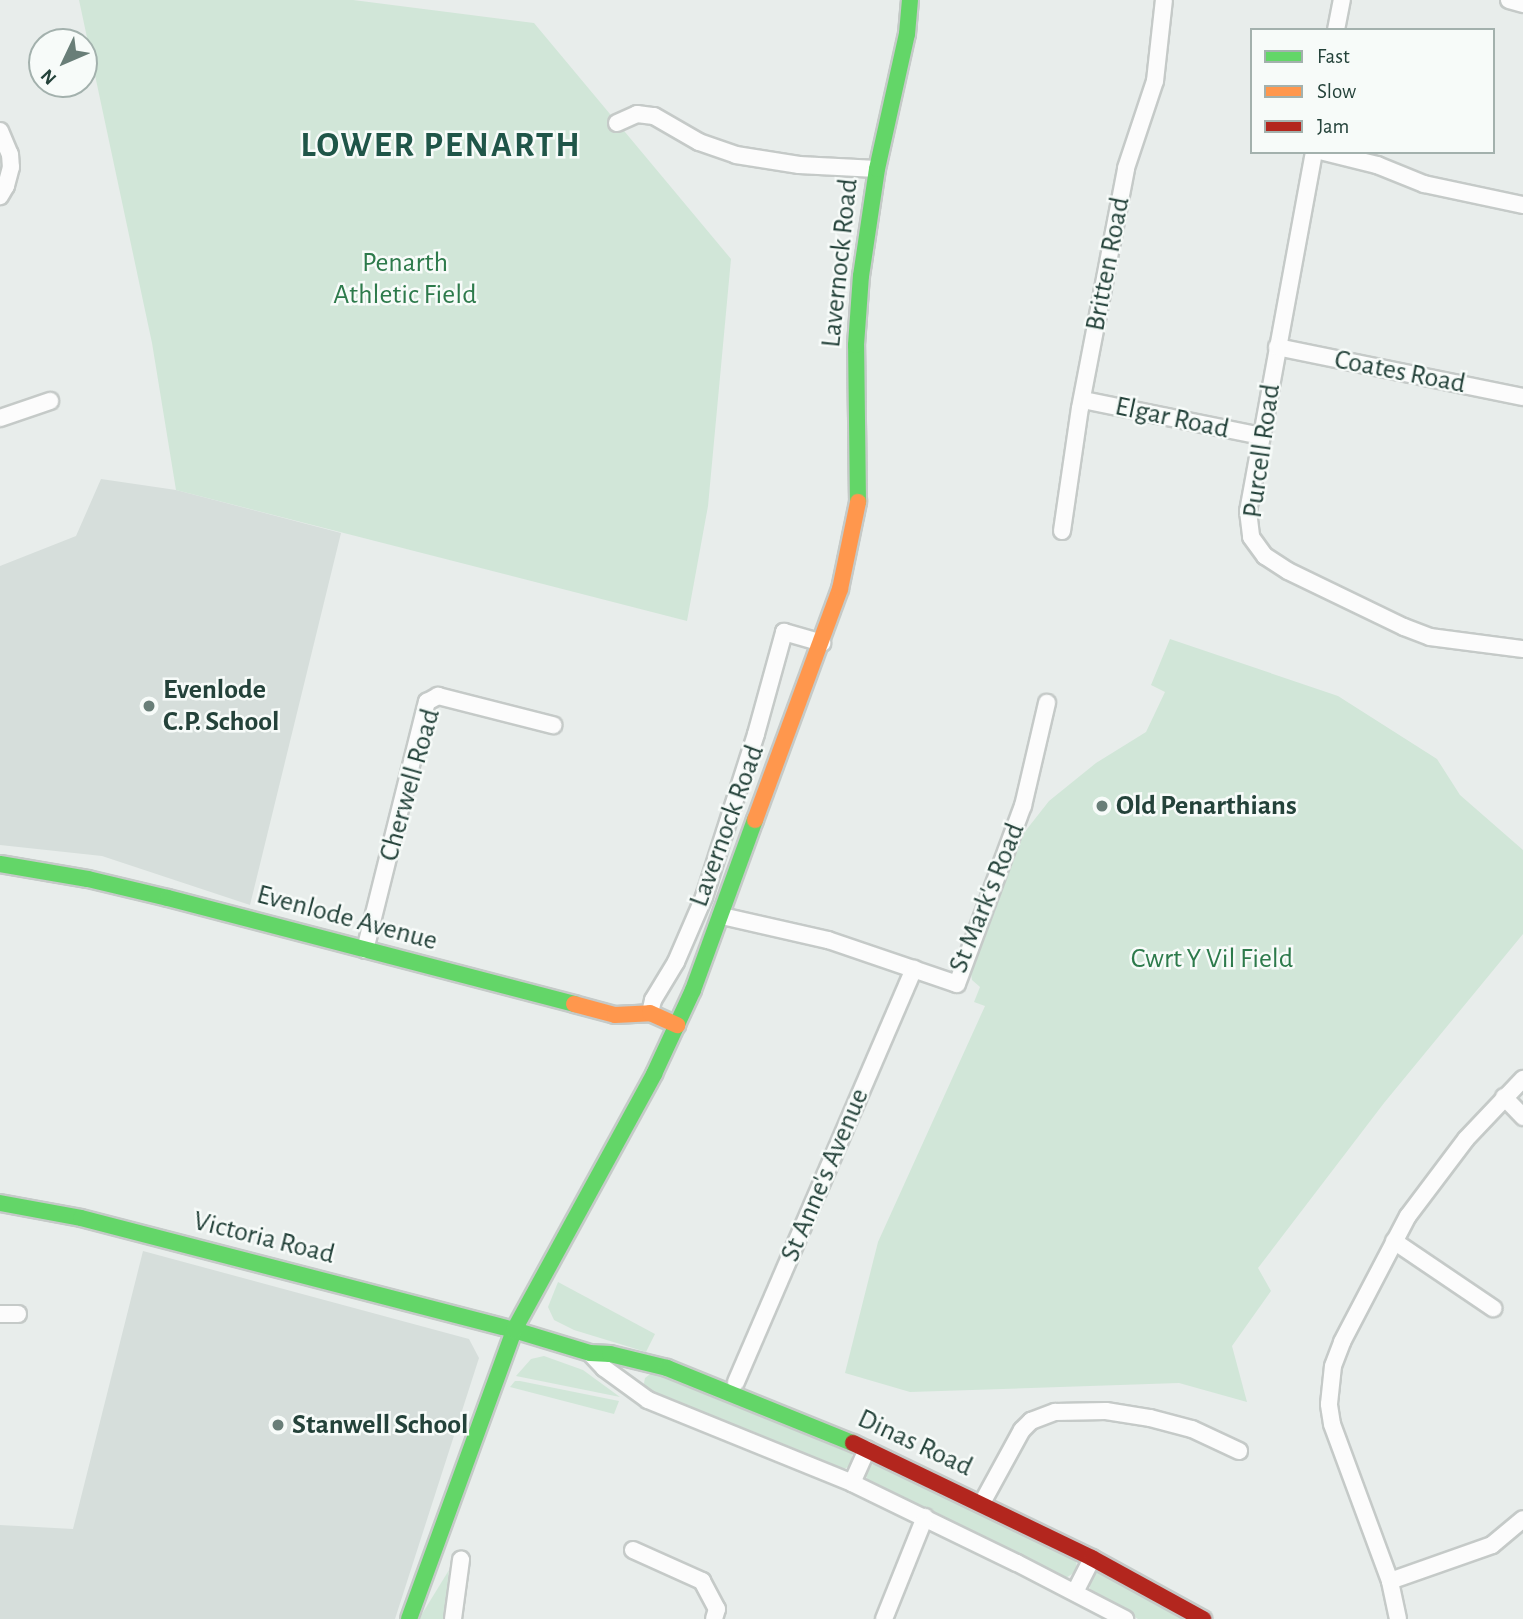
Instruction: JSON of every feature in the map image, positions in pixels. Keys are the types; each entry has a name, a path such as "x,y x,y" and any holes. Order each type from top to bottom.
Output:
{"street":[{"name":"Lavernock Road","path":"409,1619 497,1370 514,1330 649,1084 677,1025 722,916 822,643 848,564 858,500 858,307 877,169 907,34 910,0"},
{"name":"Britten Road","path":"1062,531 1083,400 1129,158 1155,80 1164,0"},
{"path":"1336,28 1342,0"},
{"path":"1509,0 1523,4"},
{"path":"617,123 637,114 654,116 699,142 736,155 799,165 877,169"},
{"path":"0,131 11,167 0,196"},
{"name":"Purcell Road","path":"1314,154 1248,511 1251,537 1265,556 1289,571 1423,634 1523,649"},
{"path":"1332,154 1377,165 1424,184 1523,205"},
{"name":"Coates Road","path":"1277,347 1523,397"},
{"name":"Elgar Road","path":"1083,400 1261,436"},
{"path":"0,418 50,401"},
{"path":"650,1013 653,1000 676,962 704,897 756,734 784,632 822,643"},
{"name":"Cherwell Road","path":"365,950 427,702 438,696 553,725"},
{"name":"St Mark's Road","path":"722,916 828,940 957,984 1023,806 1047,703"},
{"name":"Evenlode Avenue","path":"0,863 88,879 615,1015 650,1013 677,1025"},
{"name":"St Anne's Avenue","path":"736,1382 914,969"},
{"path":"1398,1619 1390,1581 1332,1424 1329,1404 1333,1366 1342,1342 1394,1241 1466,1139 1523,1079"},
{"path":"1504,1097 1523,1117"},
{"name":"Victoria Road","path":"0,1203 81,1218 514,1330"},
{"path":"1394,1241 1493,1308"},
{"path":"0,1314 18,1314"},
{"name":"Dinas Road","path":"514,1330 590,1353 643,1361 712,1385 867,1449 1092,1558 1203,1619"},
{"name":"Dinas Road","path":"590,1353 604,1368 648,1400 852,1483 925,1517 1125,1619"},
{"path":"634,1390 643,1361"},
{"path":"982,1503 1022,1430 1031,1421 1055,1412 1106,1411 1150,1418 1192,1429 1239,1451"},
{"path":"852,1483 867,1449"},
{"path":"884,1619 925,1517"},
{"path":"1390,1581 1492,1545 1523,1519"},
{"path":"633,1550 702,1581 717,1609 714,1619"},
{"path":"1075,1592 1092,1558"},
{"path":"453,1619 461,1560"}],"shaded area":[{"name":"Evenlode C.P. School","path":"101,479 176,490 341,533 250,905 102,856 0,845 0,566 76,536"},
{"name":"Stanwell School","path":"143,1251 469,1339 479,1358 395,1619 0,1619 0,1525 73,1529"}],"green space":[{"name":"Penarth Athletic Field","path":"79,0 353,0 534,23 731,259 708,506 687,621 176,490 152,343 98,89 98,28 85,28"},
{"name":"Cwrt Y Vil Field","path":"1170,639 1338,696 1437,759 1460,795 1523,850 1523,934 1384,1103 1258,1268 1271,1291 1232,1346 1247,1402 1179,1383 910,1392 845,1373 878,1242 985,1006 974,1002 980,987 972,980 970,968 1016,843 1049,801 1096,763 1146,732 1165,692 1151,685"},
{"path":"558,1282 655,1334 646,1352 574,1330 554,1320 548,1307"},
{"path":"544,1356 583,1370 620,1397 516,1376 531,1359"},
{"path":"654,1371 852,1454 852,1465 842,1470 836,1469 652,1395 645,1389 644,1383 645,1378"},
{"path":"515,1381 619,1401 614,1414 510,1387"},
{"path":"876,1462 1076,1559 1077,1571 1064,1579 870,1484 865,1475 866,1469"},
{"path":"449,1570 444,1619 420,1619 422,1614"},
{"path":"1097,1572 1191,1619 1138,1619 1090,1590 1090,1580"}],"traffic: fast":[{"path":"858,502 856,345 861,276 877,169 907,34 910,0"},
{"path":"409,1619 514,1330 654,1074 693,990 755,820"},
{"path":"0,864 88,879 168,898 574,1004"},
{"path":"0,1203 81,1218 514,1330 590,1353 610,1354 667,1368 853,1443"}],"traffic: slow":[{"path":"755,820 840,589 858,502"},
{"path":"574,1004 615,1015 650,1013 677,1025"}],"traffic: jam":[{"path":"853,1443 1092,1558 1203,1619"}],"place":[{"name":"Evenlode C.P. School","path":"149,706"},
{"name":"Old Penarthians","path":"1102,806"},
{"name":"Stanwell School","path":"278,1425"}],"district":[{"name":"LOWER PENARTH","path":"441,146"}]}
